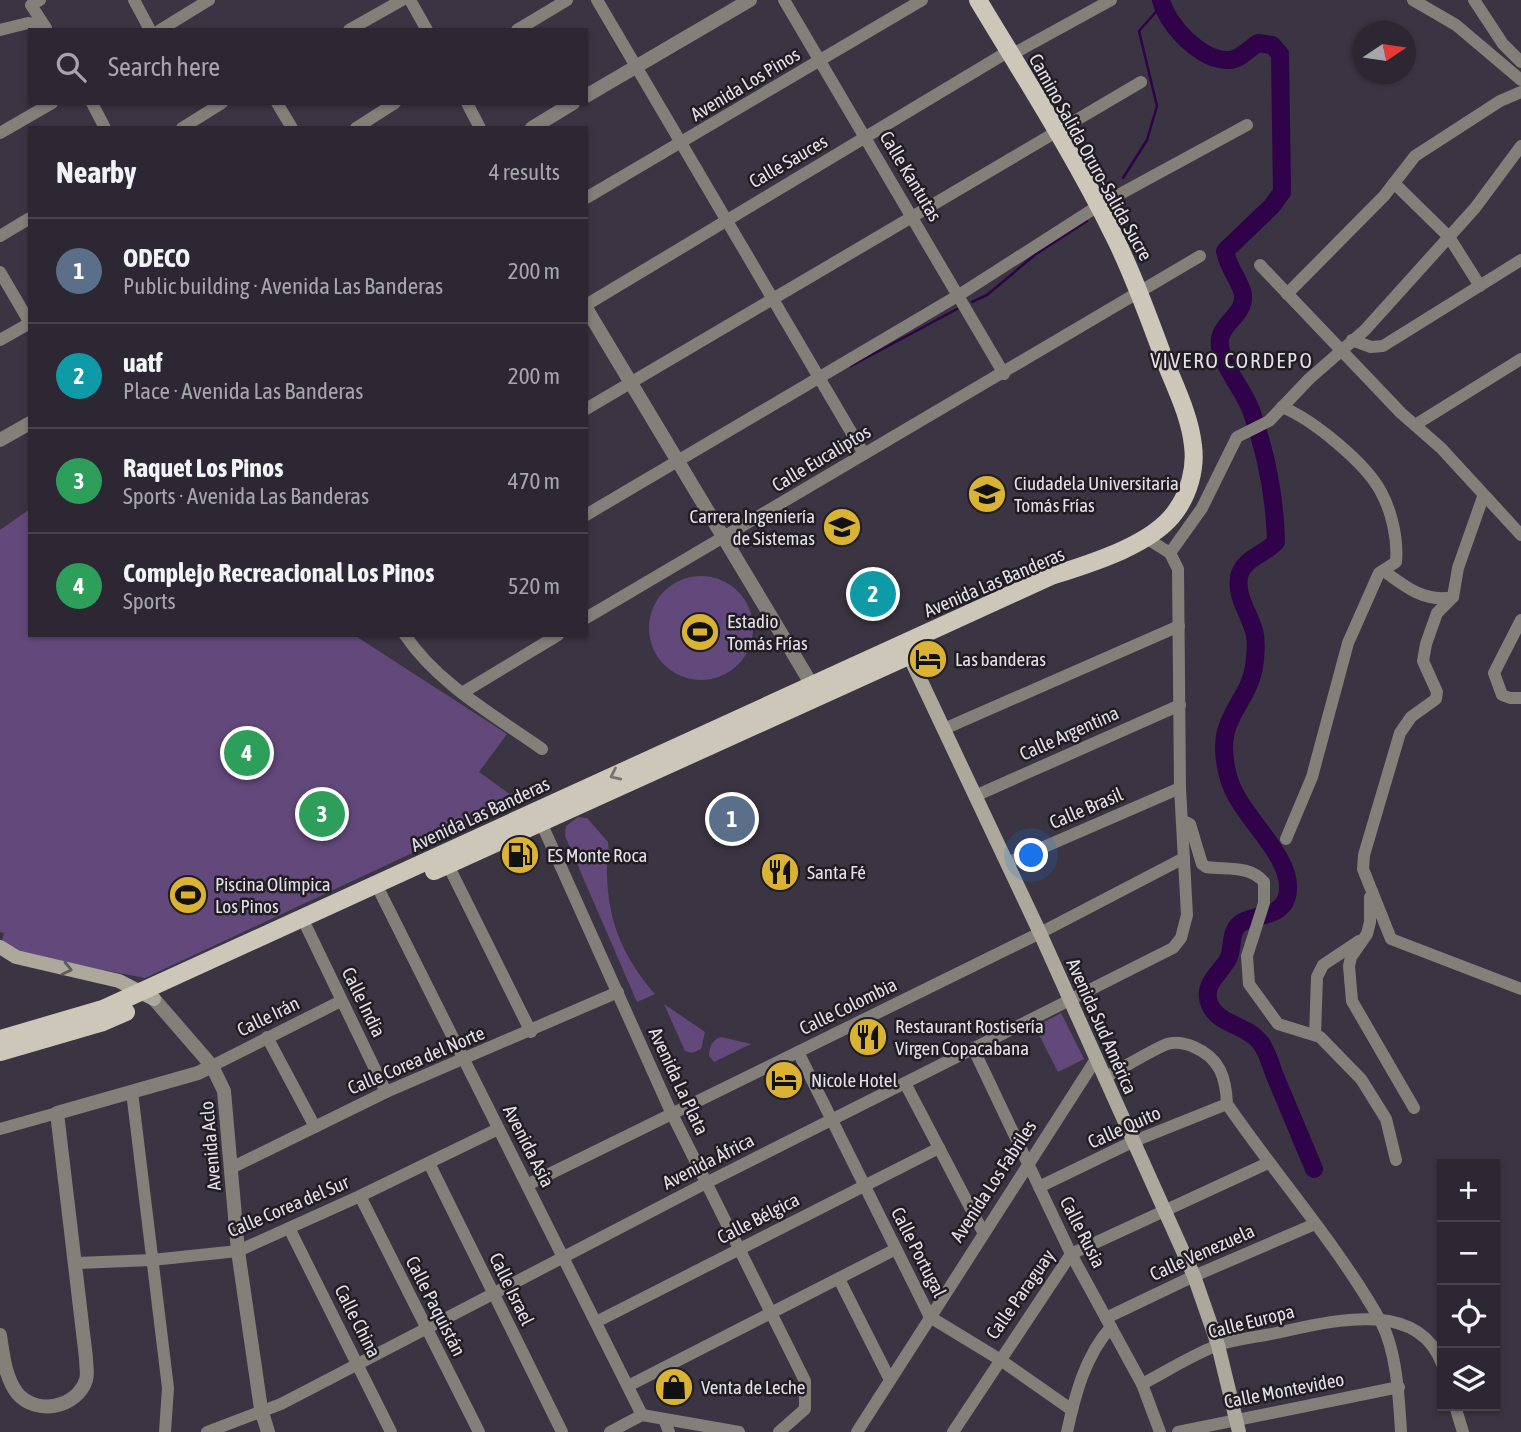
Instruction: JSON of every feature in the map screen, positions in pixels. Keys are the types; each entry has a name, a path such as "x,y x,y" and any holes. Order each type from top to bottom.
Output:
{"main road":[{"name":"Camino Salida Oruro-Salida Sucre","path":"978,0 1098,206 1139,290 1189,425 1194,464 1190,482 1177,511 1146,538 1080,567"},
{"name":"Avenida Las Banderas","path":"0,1052 103,1022 148,996 907,651 1051,576 1080,567"},
{"name":"Avenida Las Banderas","path":"0,1039 148,996 307,928 448,865 539,817 812,685 907,651"},
{"name":"Avenida Sud América","path":"907,651 1040,933 1194,1276 1218,1345 1237,1425"},
{"name":"Avenida Aclo","path":"1,948 16,957 119,981 148,996"}],"street":[{"path":"134,0 149,28"},
{"path":"163,28 209,0"},
{"path":"353,28 402,0"},
{"path":"410,0 426,28"},
{"path":"520,28 567,0"},
{"path":"597,0 684,143 864,454"},
{"path":"588,95 750,0"},
{"name":"Calle Kantutas","path":"783,0 1004,373"},
{"name":"Avenida Los Pinos","path":"588,197 684,143 922,0"},
{"name":"Calle Sauces","path":"588,305 727,219 1010,53 1111,0"},
{"path":"1413,0 1456,25 1521,80"},
{"path":"1474,0 1503,44 1521,61"},
{"path":"36,3 45,28"},
{"path":"0,30 28,23 45,28"},
{"path":"588,408 1141,82"},
{"path":"1287,294 1394,183 1415,156 1434,141 1500,101 1521,92"},
{"path":"0,133 49,105"},
{"path":"93,105 105,126"},
{"path":"185,126 219,105"},
{"path":"278,105 291,126"},
{"path":"359,126 392,105"},
{"path":"468,105 479,126"},
{"path":"534,126 570,105"},
{"path":"588,514 958,295 1098,206 1247,125"},
{"path":"1170,553 1202,508 1228,450 1246,430 1263,425 1352,340 1449,237 1516,158 1521,146"},
{"path":"1394,183 1449,237 1480,286"},
{"path":"0,236 28,220"},
{"name":"Calle Eucaliptos","path":"588,617 1200,256"},
{"path":"1352,340 1371,347 1383,346 1521,260"},
{"path":"1260,265 1415,425 1441,448 1521,535"},
{"path":"0,272 28,320"},
{"path":"588,309 812,685"},
{"path":"0,340 28,324"},
{"path":"1415,425 1521,359"},
{"path":"1283,407 1300,414 1361,467 1381,492 1397,547 1396,562 1379,573 1348,643 1312,777 1286,839"},
{"path":"0,440 28,424"},
{"path":"1483,496 1458,568 1453,597 1437,613 1423,661 1437,692 1436,699 1411,717 1400,733 1371,824 1363,869 1391,939 1521,989"},
{"path":"1146,538 1170,553 1178,569 1184,858"},
{"path":"1384,571 1405,587 1434,600 1453,597"},
{"path":"1521,620 1494,673 1502,695 1521,698"},
{"path":"944,729 1179,626"},
{"path":"406,637 420,658 462,692 542,749"},
{"path":"462,692 555,637"},
{"name":"Calle Argentina","path":"975,796 1180,705"},
{"name":"Calle Brasil","path":"1007,863 1181,788"},
{"name":"Avenida La Plata","path":"539,817 671,1112 805,1381 805,1409 779,1432"},
{"path":"1182,820 1190,824 1196,835 1202,864 1215,869 1246,870 1257,874 1264,882 1264,903 1247,956 1249,984 1278,1024 1315,1035 1328,1042 1361,1079 1386,1119 1396,1160"},
{"name":"Calle Colombia","path":"527,1185 1040,933 1184,858"},
{"name":"Avenida África","path":"207,1432 261,1409 281,1404 706,1183 1173,948 1181,938 1187,915 1184,858"},
{"path":"448,865 531,1032"},
{"path":"1369,887 1370,922 1349,966 1352,1001 1414,1108"},
{"name":"Avenida Asia","path":"381,894 642,1415"},
{"name":"Calle India","path":"307,928 386,1092"},
{"path":"1315,1035 1317,977 1323,965 1365,937"},
{"name":"Calle Corea del Norte","path":"231,1168 386,1092 531,1032 618,992"},
{"name":"Avenida Aclo","path":"148,996 212,1066 224,1091 238,1251 261,1409 268,1432"},
{"name":"Calle Irán","path":"212,1066 341,1001"},
{"path":"267,1037 315,1127"},
{"path":"1104,1078 1170,1043 1183,1043 1203,1051 1216,1061 1226,1083 1227,1104 1315,1224 1377,1317 1399,1387 1401,1432"},
{"name":"Calle Rusia","path":"973,1048 1071,1254 1142,1384 1160,1432"},
{"name":"Calle Portugal","path":"798,1052 930,1317 999,1359 1072,1409"},
{"name":"Avenida Los Fabriles","path":"857,1432 1096,1059"},
{"path":"0,1129 198,1073 212,1066"},
{"path":"905,1083 983,1232"},
{"path":"132,1092 168,1388 165,1432"},
{"name":"Calle Quito","path":"1039,1187 1132,1142 1227,1104"},
{"path":"0,1335 2,1366 17,1393 27,1401 42,1407 66,1403 79,1393 86,1380 86,1358 77,1263 57,1113"},
{"name":"Calle Corea del Sur","path":"77,1263 152,1260 238,1251 498,1129"},
{"name":"Calle Bélgica","path":"596,1322 939,1148"},
{"name":"Calle Israel","path":"429,1163 562,1432"},
{"name":"Calle Paraguay","path":"953,1432 1071,1254 1268,1163"},
{"name":"Calle Paquistán","path":"360,1196 479,1432"},
{"name":"Calle Venezuela","path":"1108,1323 1194,1276 1315,1224"},
{"name":"Calle China","path":"289,1228 391,1432"},
{"path":"628,1386 896,1249"},
{"path":"839,1279 890,1380"},
{"path":"1377,1317 1412,1329 1437,1349"},
{"name":"Calle Europa","path":"1142,1384 1218,1345 1348,1319 1377,1317"},
{"path":"1067,1432 1079,1382 1108,1323"},
{"name":"Calle Montevideo","path":"1178,1432 1237,1425 1399,1387"},
{"path":"1457,1411 1463,1432"},
{"path":"610,1432 642,1415 739,1432"},
{"path":"664,1419 669,1432"}],"shaded area":[{"path":"28,510 28,637 357,637 507,734 479,772 521,802 145,978 21,954 2,942 4,933 0,932 0,530"},
{"name":"Estadio Tomás Frías","path":"701,576 721,580 738,591 749,608 753,628 749,648 738,665 721,676 701,680 681,676 664,665 653,648 649,628 653,608 664,591 681,580"},
{"path":"578,817 587,818 608,842 608,892 614,924 626,953 655,994 637,1002 565,836 566,826"},
{"path":"664,1004 705,1032 701,1049 692,1053 685,1051"},
{"path":"1061,1013 1084,1059 1058,1072 1035,1027"},
{"path":"721,1037 751,1044 714,1062 709,1056 710,1050 713,1042"}],"waterway":[{"path":"1161,0 1164,10 1178,30 1207,55 1233,60 1258,43 1272,45 1280,54 1282,192 1272,206 1225,251 1243,295 1240,309 1222,332 1220,347 1229,371 1248,402 1261,442 1272,492 1276,542 1249,561 1239,577 1241,597 1256,643 1252,676 1228,725 1224,740 1224,757 1235,793 1281,863 1287,876 1288,890 1286,900 1280,907 1241,923 1236,928 1230,955 1213,980 1208,998 1214,1012 1254,1036 1262,1045 1314,1169"},
{"path":"1123,178 1147,140 1157,106 1139,31 1162,5"},
{"path":"972,302 987,295 1036,254 1087,221"},
{"path":"851,366 957,309"}],"place":[{"name":"Ciudadela Universitaria Tomás Frías","path":"987,494"},
{"name":"Carrera Ingeniería de Sistemas","path":"842,527"},
{"name":"uatf","path":"873,594"},
{"name":"Estadio Tomás Frías","path":"700,632"},
{"name":"Las banderas","path":"928,659"},
{"name":"Complejo Recreacional Los Pinos","path":"247,753"},
{"name":"Raquet Los Pinos","path":"322,814"},
{"name":"ODECO","path":"732,819"},
{"name":"ES Monte Roca","path":"520,855"},
{"name":"Santa Fé","path":"780,872"},
{"name":"Piscina Olímpica Los Pinos","path":"188,895"},
{"name":"Restaurant Rostisería Virgen Copacabana","path":"868,1037"},
{"name":"Nicole Hotel","path":"784,1080"},
{"name":"Venta de Leche","path":"674,1387"}],"district":[{"name":"VIVERO CORDEPO","path":"1232,360"}]}
